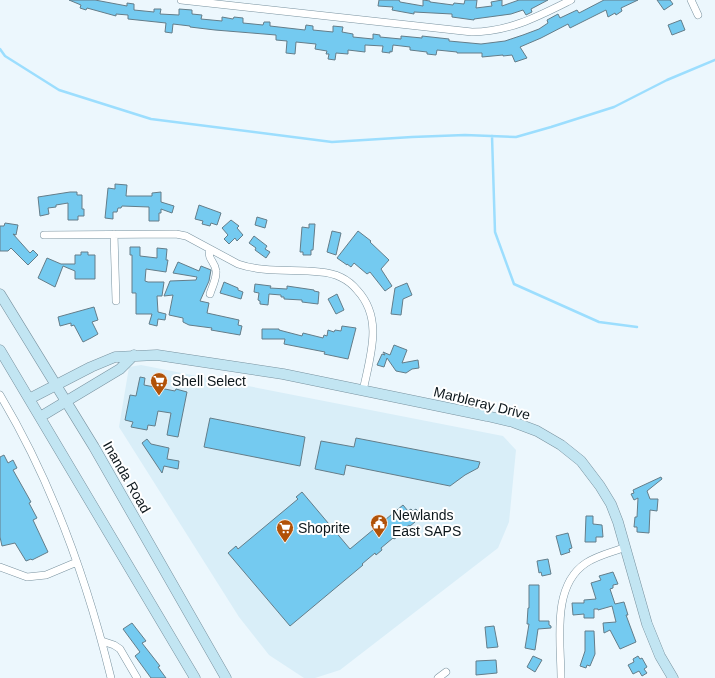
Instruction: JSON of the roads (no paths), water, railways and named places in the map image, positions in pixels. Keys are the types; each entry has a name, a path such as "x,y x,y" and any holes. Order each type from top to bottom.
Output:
{"street":[{"path":"181,0 457,32 482,32 505,29 520,25 571,0"},
{"path":"691,0 698,15"},
{"path":"114,234 116,301"},
{"path":"44,235 176,234 186,236 243,266 262,269 327,272 342,277 356,288 367,301 372,316 373,337 363,391"},
{"path":"210,249 209,256 216,270 216,275 210,294"},
{"name":"Inanda Road","path":"0,294 94,447 226,678"},
{"path":"0,350 195,678"},
{"path":"40,416 120,369 134,355"},
{"name":"Marbleray Drive","path":"29,399 56,384 115,357 157,355 283,374 519,424 550,438 580,461 600,486 611,504 626,547 647,624 657,650 672,678"},
{"path":"0,395 20,429 41,473 77,562 86,585 111,678"},
{"path":"561,678 560,614 565,590 574,574 584,564 596,557 626,547"},
{"path":"0,567 27,577 46,576 77,562"},
{"path":"102,642 114,645 120,649 137,678"},
{"path":"438,678 446,675"}],"waterway":[{"path":"0,49 5,56 59,90 151,119 332,142 465,135 516,137 614,107 667,80 715,60"},
{"path":"492,136 495,232 514,284 599,322 637,327"}],"place":[{"name":"Shell Select","path":"159,396"},
{"name":"Newlands East SAPS","path":"379,538"},
{"name":"Shoprite","path":"285,543"}]}
